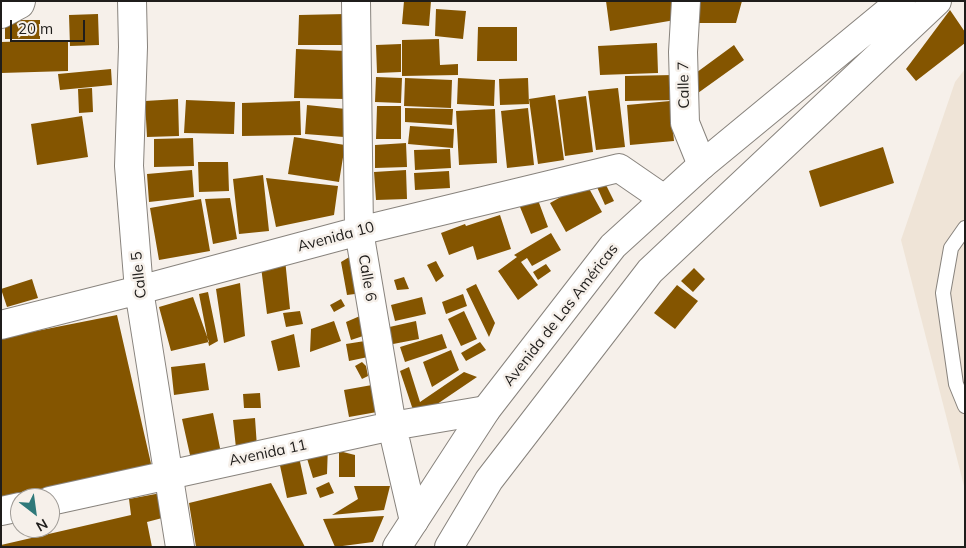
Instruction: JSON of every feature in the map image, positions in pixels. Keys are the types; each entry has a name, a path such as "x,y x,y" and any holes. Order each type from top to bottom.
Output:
{"street":[{"path":"1,14 20,4 21,1"},
{"name":"Calle 5","path":"132,1 133,47 129,166 139,290 180,547"},
{"name":"Calle 6","path":"356,1 359,231 392,426 414,521"},
{"name":"Calle 7","path":"686,1 683,52 685,123 702,165"},
{"name":"Avenida de Las Américas","path":"397,547 486,410 612,246 702,165 901,1"},
{"path":"449,547 489,480 650,271 937,1"},
{"name":"Avenida 10","path":"1,325 359,231 619,168 664,199"},
{"name":"Avenida 11","path":"60,499 392,426 486,410"}],"lane":[{"path":"965,228 951,248 943,293 956,384 965,406"}],"shaded area":[{"path":"965,69 965,490 901,240 955,82"}],"building":[{"path":"404,1 431,1 429,26 402,24"},
{"path":"606,1 672,1 675,20 610,31"},
{"path":"689,1 742,1 736,23 689,23"},
{"path":"436,9 466,11 463,39 435,36"},
{"path":"950,10 965,32 965,43 916,81 906,69"},
{"path":"98,14 99,45 70,46 69,15"},
{"path":"346,14 346,45 298,45 299,15"},
{"path":"5,20 40,20 40,39 5,39"},
{"path":"478,27 517,27 517,61 477,61"},
{"path":"439,39 440,65 458,64 458,75 402,76 402,40"},
{"path":"68,40 68,71 1,73 1,42"},
{"path":"657,43 658,73 600,75 598,46"},
{"path":"401,44 401,72 377,73 376,45"},
{"path":"734,45 744,60 691,98 689,78"},
{"path":"296,49 347,51 345,99 294,98"},
{"path":"111,69 112,85 60,90 58,74"},
{"path":"673,75 674,100 625,101 625,76"},
{"path":"376,77 402,78 401,103 375,102"},
{"path":"405,78 452,80 451,108 404,106"},
{"path":"458,78 495,80 494,106 457,104"},
{"path":"528,78 529,104 500,105 499,79"},
{"path":"92,88 93,112 79,113 78,89"},
{"path":"618,88 625,147 596,150 588,91"},
{"path":"555,95 564,160 538,164 529,99"},
{"path":"586,96 593,152 565,156 558,100"},
{"path":"178,99 179,136 147,137 145,101"},
{"path":"186,100 235,102 234,134 184,133"},
{"path":"300,101 301,135 242,136 242,103"},
{"path":"670,101 674,141 630,145 627,105"},
{"path":"307,105 346,109 344,137 305,134"},
{"path":"377,106 401,106 401,139 376,139"},
{"path":"405,108 453,109 452,125 405,122"},
{"path":"528,108 534,165 507,168 501,111"},
{"path":"495,109 497,163 459,165 456,111"},
{"path":"82,116 88,157 37,165 31,124"},
{"path":"410,126 454,129 453,148 408,144"},
{"path":"294,137 345,145 339,182 288,174"},
{"path":"193,138 194,166 154,167 154,139"},
{"path":"406,143 407,167 375,168 375,145"},
{"path":"883,147 894,183 820,207 809,171"},
{"path":"450,149 451,168 415,170 414,150"},
{"path":"198,162 228,162 229,191 199,192"},
{"path":"192,170 194,197 149,202 147,174"},
{"path":"406,170 407,199 376,200 374,172"},
{"path":"449,171 450,188 415,190 414,173"},
{"path":"263,175 269,231 239,234 233,179"},
{"path":"266,178 338,186 334,215 276,227"},
{"path":"586,183 602,212 566,232 550,203"},
{"path":"605,183 614,201 605,205 597,187"},
{"path":"230,198 237,239 213,244 205,199"},
{"path":"201,199 210,251 159,260 150,208"},
{"path":"538,200 548,227 531,234 520,207"},
{"path":"500,215 511,249 477,260 473,246 449,255 441,233 465,224 466,226"},
{"path":"551,233 561,250 532,266 527,258 521,262 538,285 518,300 498,271 517,257 514,255"},
{"path":"356,253 363,293 347,295 341,262"},
{"path":"285,259 290,309 267,314 261,267"},
{"path":"436,261 444,276 436,282 427,265"},
{"path":"546,264 551,271 538,280 533,272"},
{"path":"694,268 705,279 693,292 681,281"},
{"path":"404,277 409,289 397,290 394,280"},
{"path":"32,279 38,298 7,307 1,289"},
{"path":"240,283 245,336 224,343 216,289"},
{"path":"476,284 495,323 489,337 466,289"},
{"path":"677,285 698,301 675,329 654,313"},
{"path":"208,292 218,341 209,346 199,294"},
{"path":"463,294 467,306 446,314 442,302"},
{"path":"193,297 209,342 171,351 159,307"},
{"path":"422,297 426,314 395,321 391,305"},
{"path":"341,299 345,306 334,312 330,305"},
{"path":"300,311 303,324 286,327 283,313"},
{"path":"464,311 477,339 461,346 448,319"},
{"path":"117,315 152,468 60,492 60,488 10,488 10,503 1,507 1,338"},
{"path":"360,316 366,335 351,340 346,322"},
{"path":"334,321 341,341 310,352 311,329"},
{"path":"416,321 419,339 388,345 385,328"},
{"path":"294,334 300,367 278,371 271,341"},
{"path":"442,334 447,348 405,362 400,347"},
{"path":"365,341 368,357 349,361 346,344"},
{"path":"480,342 486,350 466,361 461,353"},
{"path":"451,350 459,370 432,387 423,362"},
{"path":"362,362 366,366 368,376 362,379 355,366"},
{"path":"205,363 209,390 174,395 171,367"},
{"path":"409,367 420,402 464,372 477,377 418,417 412,407 400,371"},
{"path":"372,385 377,412 349,417 344,390"},
{"path":"260,393 261,408 244,408 243,394"},
{"path":"213,413 222,458 192,464 182,419"},
{"path":"255,418 257,447 236,448 233,420"},
{"path":"328,445 327,474 313,478 305,452"},
{"path":"339,451 355,455 355,477 339,477"},
{"path":"299,457 307,494 287,498 279,461"},
{"path":"329,482 334,493 320,498 316,488"},
{"path":"271,483 305,547 196,547 189,503"},
{"path":"354,486 390,486 384,510 332,515 358,499"},
{"path":"161,493 166,517 147,522 152,547 1,547 1,545 31,538 60,538 60,531 131,515 129,499"},
{"path":"384,516 373,542 335,547 323,519"}]}
